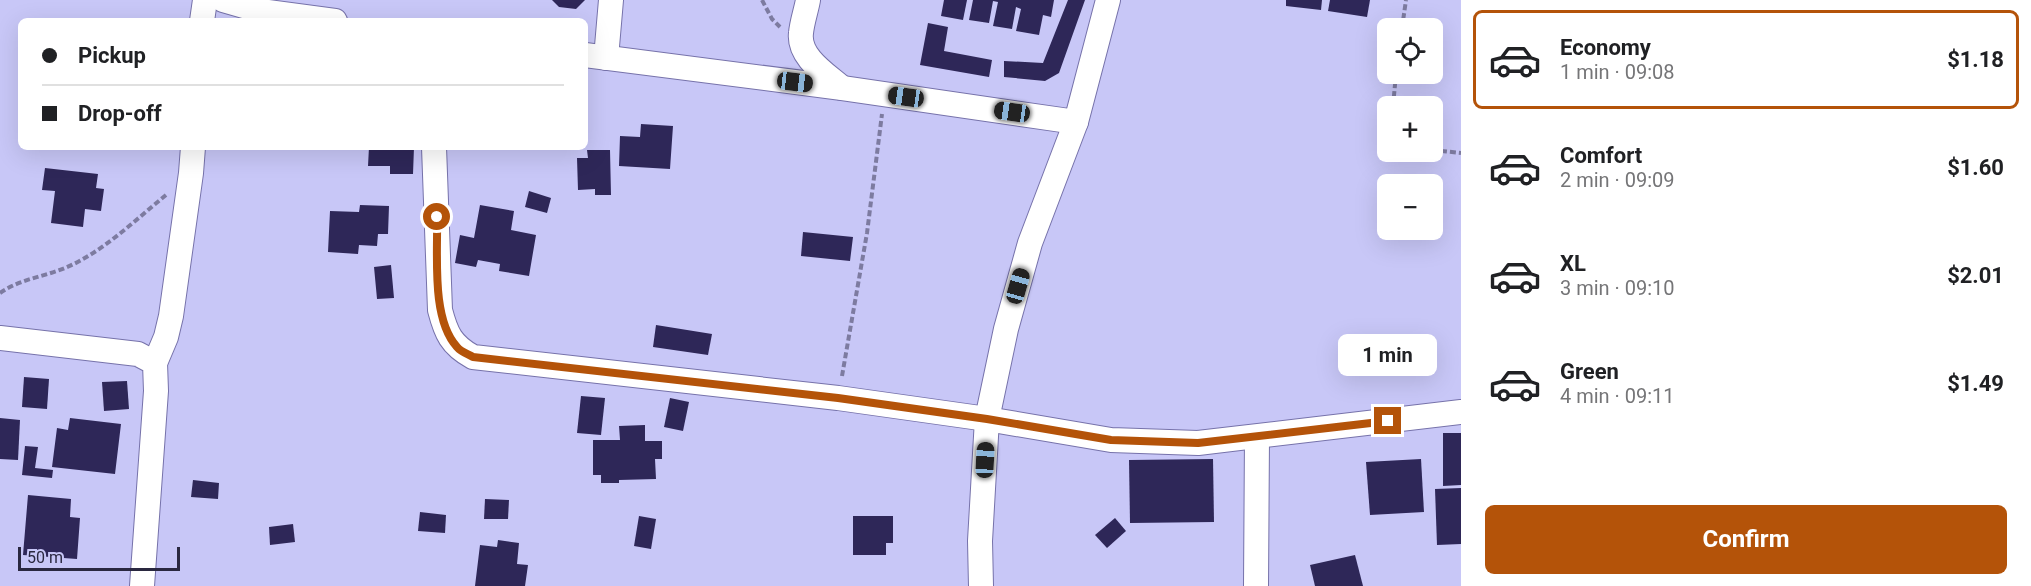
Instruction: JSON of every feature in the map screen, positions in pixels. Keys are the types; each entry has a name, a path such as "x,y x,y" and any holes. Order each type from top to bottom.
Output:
{"street":[{"path":"202,18 205,0"},
{"path":"223,0 261,11 313,18"},
{"path":"611,0 596,56 842,87 1077,122"},
{"path":"808,0 800,35 804,52 842,87"},
{"path":"981,586 980,541 987,419 1006,329 1030,243 1077,122 1108,0"},
{"path":"142,586 156,391 155,363 166,337 171,316 192,173 193,150"},
{"path":"434,150 440,310 444,328 458,349 473,357 838,398 987,419 1111,440 1198,443 1461,412"},
{"path":"0,338 138,354 155,363"},
{"path":"1256,586 1257,437"}],"path":[{"path":"1403,18 1406,0"},
{"path":"838,398 867,233 885,94"},
{"path":"1443,151 1461,153"},
{"path":"0,293 12,284 63,269 104,246 192,173"}],"building":[{"path":"552,0 585,0 576,9 559,7"},
{"path":"944,0 967,0 963,20 941,16"},
{"path":"973,0 1054,0 1051,17 1043,15 1039,35 1016,31 1021,9 1016,7 1012,29 993,26 998,2 993,1 989,23 969,20"},
{"path":"1068,0 1085,0 1059,73 1045,81 1004,77 1004,61 1043,63"},
{"path":"1286,0 1322,0 1321,10 1286,6"},
{"path":"1330,0 1370,0 1367,17 1328,11"},
{"path":"928,23 948,27 944,51 992,60 989,77 920,65"},
{"path":"641,124 673,126 670,169 619,166 620,136 640,137"},
{"path":"369,150 414,150 413,174 390,174 390,166 368,166"},
{"path":"587,150 610,150 611,195 595,195 595,189 578,190 577,158 588,158"},
{"path":"45,168 98,174 96,188 104,189 101,211 85,209 83,227 51,223 55,191 42,190"},
{"path":"529,191 551,198 547,213 525,207"},
{"path":"360,205 389,206 388,234 378,234 377,246 359,245 358,254 328,252 330,211 359,212"},
{"path":"480,205 514,211 511,230 536,235 529,276 499,271 500,264 478,260 476,267 455,263 460,235 474,238"},
{"path":"803,232 853,237 850,261 801,256"},
{"path":"391,265 394,298 377,299 374,267"},
{"path":"656,325 712,334 708,355 653,347"},
{"path":"24,377 49,379 47,409 22,407"},
{"path":"127,381 129,409 104,411 102,382"},
{"path":"581,396 605,398 601,435 577,433"},
{"path":"670,398 689,402 683,431 664,427"},
{"path":"0,418 20,420 18,460 0,459"},
{"path":"70,418 121,424 115,474 52,467 57,428 68,430"},
{"path":"645,425 645,441 662,441 662,459 655,459 656,479 601,483 601,475 593,475 593,440 620,440 619,426"},
{"path":"1443,433 1461,433 1461,485 1443,486"},
{"path":"25,446 38,447 35,468 53,470 52,478 22,475"},
{"path":"1213,459 1214,522 1130,523 1129,460"},
{"path":"1421,459 1424,512 1370,515 1366,462"},
{"path":"193,480 219,483 218,499 191,497"},
{"path":"1461,488 1461,544 1437,545 1435,489"},
{"path":"28,495 71,499 70,517 80,518 77,559 23,555"},
{"path":"485,499 509,500 508,519 484,519"},
{"path":"420,512 446,515 445,533 418,531"},
{"path":"639,516 656,519 651,549 634,546"},
{"path":"853,516 893,516 893,543 886,543 886,555 853,555"},
{"path":"1115,518 1126,531 1107,548 1095,535"},
{"path":"293,524 295,542 270,545 269,527"},
{"path":"498,540 519,543 517,564 528,565 525,586 475,586 480,545 497,547"},
{"path":"1355,555 1363,586 1315,586 1310,565"}],"route":[{"path":"437,217 440,310 444,328 458,349 473,357 838,398 987,419 1111,440 1198,443 1388,421"}]}
